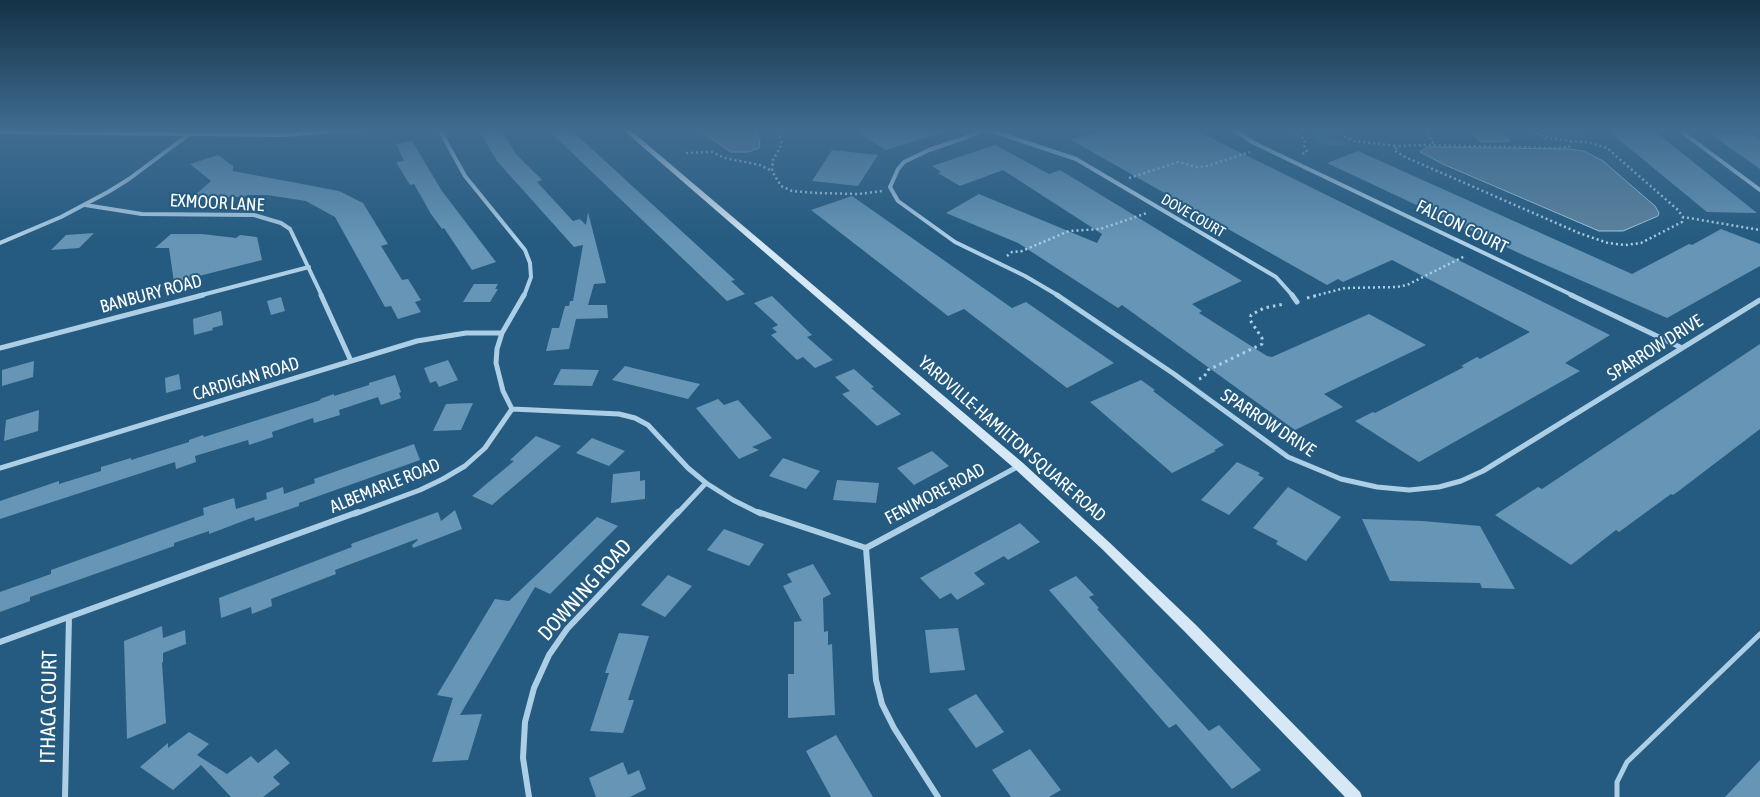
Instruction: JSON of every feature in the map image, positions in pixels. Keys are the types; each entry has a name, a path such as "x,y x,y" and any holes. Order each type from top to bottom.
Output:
{"street":[{"path":"0,242 84,205 129,179 146,166"},
{"path":"460,166 465,176 525,250 530,263 530,277 526,292 502,333 497,349 496,363 503,391 512,409 619,414 635,418 648,425 688,468 706,483 733,500 764,515 866,548 876,680 882,704 894,728 938,797"},
{"name":"YARDVILLE-HAMILTON SQUARE ROAD","path":"668,166 1019,466 1106,546 1191,629 1355,797"},
{"path":"891,189 893,178 901,166"},
{"name":"DOVE COURT","path":"1088,166 1276,277 1285,285 1297,302"},
{"name":"FALCON COURT","path":"1303,166 1682,348"},
{"path":"1728,166 1760,190"},
{"name":"SPARROW DRIVE","path":"891,189 898,200 955,242 1026,276 1056,294 1187,384 1288,457 1309,467 1359,483 1409,490 1439,487 1461,481 1483,471 1760,300"},
{"name":"EXMOOR LANE","path":"84,205 142,214 241,214 270,218 290,229 352,361"},
{"name":"BANBURY ROAD","path":"0,348 309,266"},
{"name":"CARDIGAN ROAD","path":"0,468 417,341 466,333 502,333"},
{"name":"ALBEMARLE ROAD","path":"0,642 395,499 443,479 465,466 485,448 512,409"},
{"name":"FENIMORE ROAD","path":"866,548 1019,466"},
{"name":"DOWNING ROAD","path":"529,797 523,758 525,722 534,688 549,655 567,629 706,483"},
{"name":"ITHACA COURT","path":"65,797 69,617"}],"lane":[{"path":"1617,797 1617,782 1626,762 1760,634"}],"path":[{"path":"762,166 772,171 781,186 792,191 859,194 891,189"},
{"path":"772,166 772,171"},
{"path":"1115,182 1165,166"},
{"path":"1426,166 1596,240 1616,244 1641,243 1682,222 1683,217"},
{"path":"1628,166 1678,210 1683,217 1760,230"},
{"path":"997,262 1009,254 1022,251 1069,231 1100,229 1160,209"},
{"path":"1187,384 1204,377 1208,370 1262,344 1262,338 1250,320 1251,316 1264,308 1297,302 1314,295 1346,288 1397,287 1407,285 1476,249"}],"shaded area":[{"path":"1448,166 1609,166 1655,206 1659,213 1658,216 1623,231 1599,231"}],"building":[{"path":"193,166 233,166 233,171 339,191 363,203 388,244 381,246 402,280 408,279 421,300 415,302 421,312 398,319 391,306 385,307 335,217 306,201 267,195 193,197 211,181"},
{"path":"399,166 427,166 442,191 496,262 472,270 444,228 442,229 431,214 414,184 410,185"},
{"path":"502,166 528,166 542,180 537,182 573,221 580,219 586,225 588,212 606,283 594,284 588,305 607,305 608,318 576,319 569,349 546,351 552,328 559,328 565,306 569,306 570,301 573,301 583,245 574,247"},
{"path":"586,166 611,166 735,280 731,281 745,294 727,301"},
{"path":"822,166 871,166 858,186 812,181"},
{"path":"932,166 1034,166 1049,174 1060,170 1242,281 1192,304 1202,311 1199,313 1267,356 1272,357 1369,314 1426,345 1324,394 1343,407 1295,430 1122,305 1118,308 1018,243 946,213 979,194 1097,243 1102,234 1003,170 960,186 938,173 941,172"},
{"path":"1117,166 1268,166 1610,335 1565,363 1580,371 1419,462 1355,421 1373,412 1375,413 1464,367 1461,366 1477,357 1480,359 1530,332 1392,260 1343,282 1338,279 1327,285"},
{"path":"1334,166 1392,166 1632,274 1721,229 1760,244 1760,266 1667,318 1523,255"},
{"path":"1651,166 1698,166 1757,213 1707,212"},
{"path":"852,196 1012,308 1026,302 1114,363 1067,388 964,309 948,316 811,210"},
{"path":"94,233 79,248 51,250 66,235"},
{"path":"171,234 202,234 236,238 240,235 257,237 262,260 183,282 183,280 174,282 169,248 155,248"},
{"path":"474,284 498,284 495,289 498,289 490,302 463,302"},
{"path":"772,296 812,335 807,337 833,360 815,368 803,357 797,360 771,335 777,332 772,328 778,325 754,303"},
{"path":"281,297 285,311 271,315 267,301"},
{"path":"221,311 223,325 194,335 193,319"},
{"path":"1760,344 1760,429 1680,490 1673,495 1671,494 1619,532 1616,530 1571,565 1495,515 1538,487 1542,489"},
{"path":"448,360 458,380 439,387 436,381 430,383 424,368"},
{"path":"34,361 33,377 2,386 2,370"},
{"path":"625,366 700,384 688,399 612,380"},
{"path":"561,369 599,370 592,386 553,385"},
{"path":"854,369 874,387 871,388 901,414 877,426 842,394 850,391 835,377"},
{"path":"179,374 181,389 166,393 165,378"},
{"path":"395,375 401,392 399,393 401,398 381,405 378,397 339,410 340,415 314,423 313,418 272,432 273,437 249,445 248,440 195,456 196,462 176,469 175,462 0,519 0,501 59,481 59,484 101,471 101,467 189,442 189,440 203,435 204,437"},
{"path":"1141,380 1224,445 1172,473 1090,402"},
{"path":"718,399 724,405 738,400 772,438 752,447 759,450 739,459 696,408"},
{"path":"473,403 461,430 433,431 446,404"},
{"path":"39,410 38,431 4,441 6,420"},
{"path":"536,436 561,446 492,505 472,496 514,461 510,460"},
{"path":"592,438 625,451 609,466 576,453"},
{"path":"414,444 420,460 299,503 299,506 255,521 254,517 209,534 209,531 174,543 174,546 30,597 30,601 0,612 0,592 51,574 51,570 204,515 203,508 234,498 236,509 267,499 266,493 283,487 284,494 315,483 314,479"},
{"path":"932,451 949,466 914,485 897,468"},
{"path":"783,458 820,471 806,489 769,476"},
{"path":"1237,462 1260,473 1258,475 1264,478 1229,515 1201,500"},
{"path":"640,471 640,481 645,480 645,499 611,503 613,474"},
{"path":"837,480 879,483 876,503 833,500"},
{"path":"1288,487 1341,517 1306,561 1276,544 1278,541 1253,528"},
{"path":"455,510 462,529 413,548 412,545 417,539 335,570 336,574 271,599 272,606 252,614 251,607 221,618 219,598 352,547 351,544 438,512 441,521"},
{"path":"597,517 618,526 550,594 535,587 460,715 482,714 468,760 432,762 453,698 437,695 495,599 509,601"},
{"path":"1362,519 1422,521 1480,526 1515,589 1482,588 1480,583 1390,581"},
{"path":"1020,523 1040,542 1008,560 1004,556 974,573 985,584 957,600 951,593 940,599 920,578"},
{"path":"724,529 764,544 749,566 707,550"},
{"path":"813,564 831,594 823,598 824,632 828,631 828,645 832,644 835,715 788,718 788,674 794,674 794,622 802,621 783,586 792,582 787,574"},
{"path":"668,575 692,586 665,617 641,605"},
{"path":"1076,576 1094,595 1089,597 1099,608 1097,609 1209,731 1219,725 1261,770 1232,789 1176,724 1169,728 1049,590"},
{"path":"162,626 163,638 185,630 186,644 163,653 166,723 127,739 124,641"},
{"path":"958,628 965,670 930,673 925,630"},
{"path":"619,633 649,636 628,700 634,700 623,733 590,731 609,673 605,673"},
{"path":"976,694 1004,732 976,748 948,709"},
{"path":"189,732 209,744 197,755 227,774 251,756 258,763 276,749 290,763 273,777 280,784 263,797 231,797 201,765 173,790 140,767 168,743 168,748"},
{"path":"836,735 873,797 831,797 806,751"},
{"path":"1030,749 1061,790 1049,797 1011,797 992,770"},
{"path":"1760,760 1760,797 1725,797"},
{"path":"623,762 628,775 639,770 646,789 630,797 596,797 589,778"}]}
